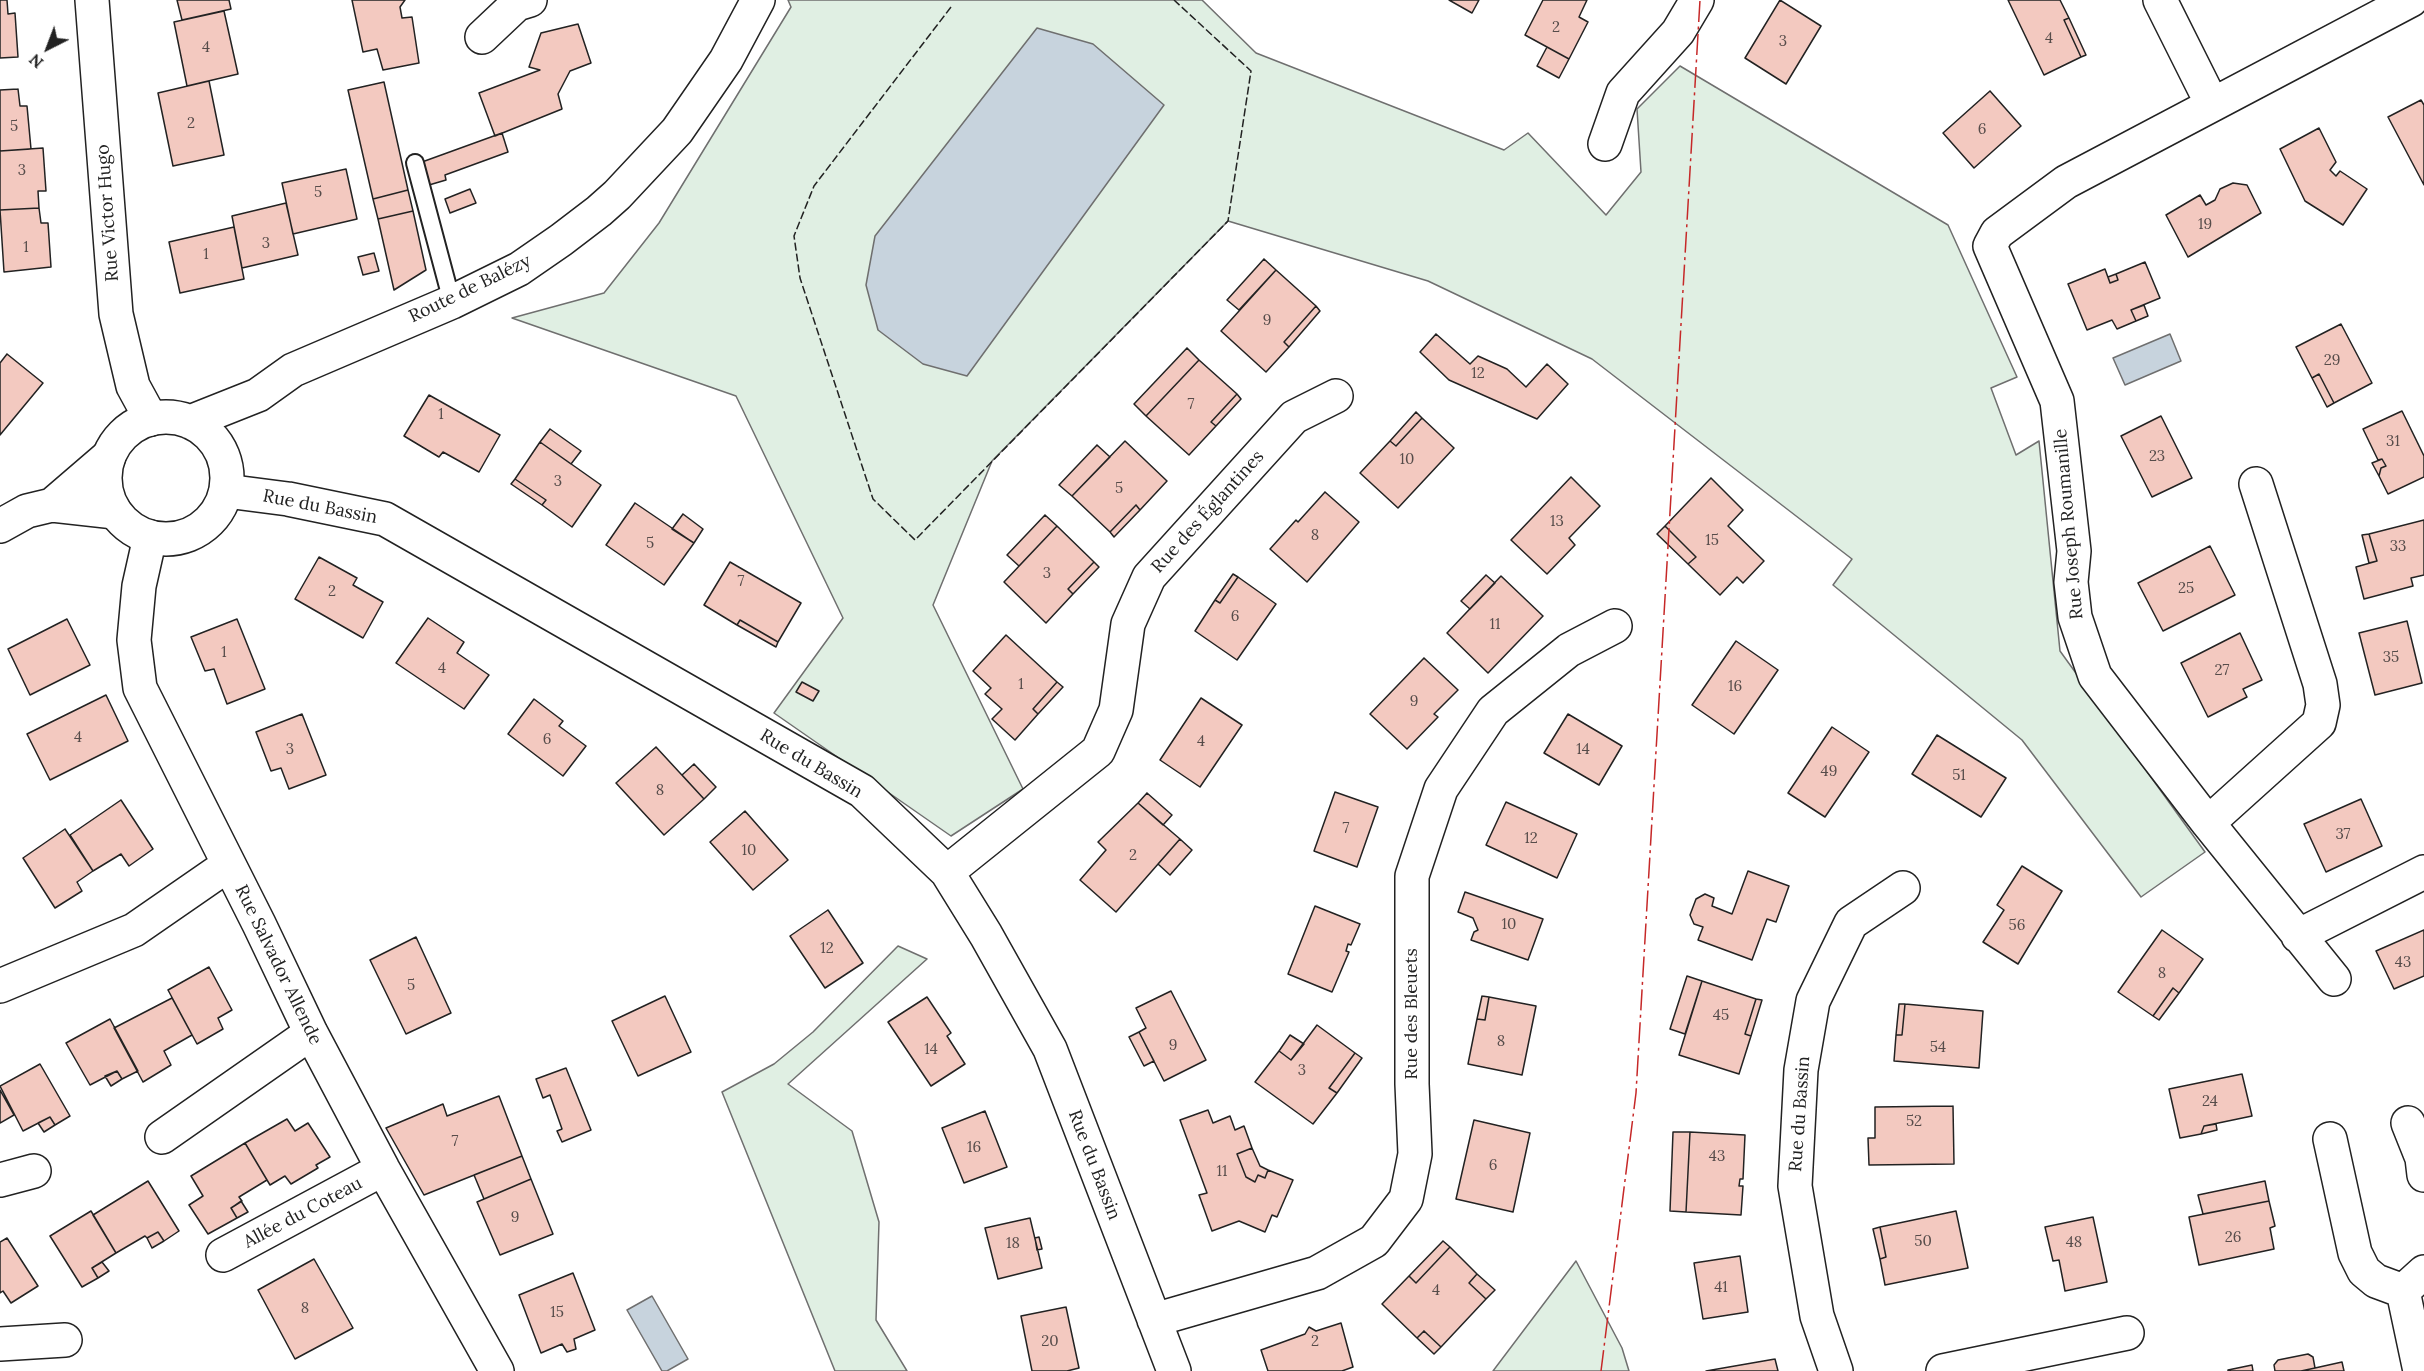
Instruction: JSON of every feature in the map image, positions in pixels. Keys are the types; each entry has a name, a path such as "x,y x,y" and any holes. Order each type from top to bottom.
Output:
{"street":[{"name":"Rue Victor Hugo","path":"93,0 116,314 133,386 151,419"},
{"path":"482,37 517,4 530,0"},
{"name":"Route de Balézy","path":"190,422 258,395 293,370 452,302 519,268 590,219 617,195 677,131 726,60 758,0"},
{"path":"1605,144 1623,93 1678,32 1697,0"},
{"path":"2160,0 2212,104"},
{"name":"Rue Joseph Roumanille","path":"2334,979 2208,823 2095,676 2075,617 2071,582 2074,551 2057,401 1990,246 1997,233 2066,182 2411,0"},
{"name":"Route de Balézy","path":"222,450 258,395"},
{"name":"Rue des Églantines","path":"947,872 1098,751 1116,710 1128,624 1149,577 1294,417 1336,396"},
{"path":"168,417 190,422 200,427 222,450 226,464 226,490 219,509 206,524 190,535 170,539 150,537 125,523 115,512 105,484 109,456 125,432 137,424 168,417"},
{"path":"52,505 109,456"},
{"path":"2208,823 2319,723 2323,705 2320,684 2256,484"},
{"name":"Rue du Bassin","path":"226,490 288,499 385,519 862,791 947,872 986,935 1050,1049 1174,1371"},
{"path":"0,526 27,511 52,505 115,512"},
{"name":"Rue Salvador Allende","path":"150,537 139,586 134,640 140,688 311,1033 383,1170 497,1371"},
{"name":"Rue des Bleuets","path":"1154,1320 1317,1273 1374,1241 1406,1199 1415,1154 1412,1084 1412,876 1441,789 1493,711 1569,650 1615,626"},
{"path":"0,986 134,930 228,865"},
{"path":"2298,936 2424,872"},
{"name":"Rue du Bassin","path":"1836,1371 1817,1316 1795,1186 1802,1070 1814,1001 1851,924 1903,888"},
{"path":"162,1137 311,1033"},
{"path":"2408,1123 2422,1158 2424,1175"},
{"path":"2330,1139 2355,1253 2364,1271 2376,1281 2413,1281 2420,1371"},
{"name":"Allée du Coteau","path":"223,1255 383,1170"},
{"path":"0,1180 34,1171"},
{"path":"1943,1371 2127,1333"},
{"path":"0,1344 65,1340"}],"lane":[{"path":"415,163 452,302"}],"green space":[{"path":"788,0 1202,0 1256,53 1504,150 1528,133 1606,215 1641,172 1637,109 1680,66 1948,225 2017,377 1991,388 2016,455 2039,441 2060,651 2205,852 2141,897 2022,740 1833,585 1852,559 1592,359 1428,281 1228,221 992,461 933,605 1023,789 951,836 774,713 843,618 736,396 512,318 604,293 659,223 791,7"},
{"path":"898,946 927,959 788,1084 852,1131 879,1222 876,1320 907,1371 835,1371 722,1092 774,1064 813,1032"},
{"path":"1576,1261 1622,1348 1629,1371 1493,1371"}],"shaded area":[{"path":"1037,28 1093,44 1164,105 967,376 923,364 878,330 866,285 875,236"},
{"path":"2170,334 2181,361 2125,385 2113,358"},
{"path":"652,1296 688,1359 667,1371 662,1371 627,1310"}],"building":[{"path":"0,0 7,0 8,14 15,13 18,57 0,58"},
{"path":"177,0 229,0 231,9 182,20"},
{"path":"352,0 405,0 400,7 402,18 412,17 419,63 383,70 377,49 363,52"},
{"path":"1449,0 1479,0 1472,13"},
{"path":"1543,0 1587,0 1579,17 1588,22 1569,59 1525,35"},
{"path":"1780,0 1821,26 1786,84 1745,58"},
{"path":"2008,0 2060,0 2069,18 2064,20 2081,57 2044,75"},
{"path":"224,11 238,74 187,86 174,22"},
{"path":"2069,18 2086,55 2081,57 2064,20"},
{"path":"578,24 591,63 570,71 558,94 562,109 495,136 479,93 540,70 529,67 541,33"},
{"path":"1547,47 1569,59 1559,78 1537,66"},
{"path":"209,81 224,155 173,166 158,93"},
{"path":"384,82 408,190 373,199 348,90"},
{"path":"18,89 20,106 27,106 31,149 0,151 0,90"},
{"path":"1990,91 2021,126 1974,168 1943,133"},
{"path":"2421,100 2424,105 2424,185 2388,117"},
{"path":"2319,128 2336,162 2330,170 2336,176 2340,171 2367,189 2343,225 2305,201 2280,149"},
{"path":"502,133 508,152 445,175 446,180 429,185 422,162"},
{"path":"43,148 46,191 38,191 39,208 0,210 0,151"},
{"path":"346,169 357,219 293,234 282,183"},
{"path":"2233,183 2247,185 2261,213 2188,257 2166,215 2200,195 2206,205 2215,200 2220,189"},
{"path":"470,189 476,203 450,213 445,199"},
{"path":"408,190 413,211 378,219 373,199"},
{"path":"286,203 298,255 242,268 232,216"},
{"path":"39,208 41,223 48,223 51,267 4,272 0,210"},
{"path":"413,211 426,270 394,290 378,219"},
{"path":"234,227 244,279 180,293 169,242"},
{"path":"374,253 379,271 363,275 358,257"},
{"path":"1264,259 1276,270 1239,310 1227,300"},
{"path":"2145,262 2160,298 2131,310 2136,321 2117,329 2112,320 2087,330 2068,284 2105,269 2110,283 2118,280 2116,274"},
{"path":"1276,270 1316,306 1284,342 1289,347 1266,372 1221,331"},
{"path":"2116,274 2118,280 2110,283 2108,277"},
{"path":"2144,305 2148,316 2136,321 2131,310"},
{"path":"1316,306 1320,311 1289,347 1284,342"},
{"path":"2341,324 2372,383 2334,403 2319,374 2312,378 2296,347"},
{"path":"1436,334 1470,364 1478,356 1507,369 1526,387 1547,364 1568,384 1537,419 1449,380 1420,352"},
{"path":"1187,348 1199,360 1146,416 1134,404"},
{"path":"7,354 43,383 0,435 0,363"},
{"path":"1199,360 1237,394 1211,422 1216,426 1189,455 1146,416"},
{"path":"2319,374 2334,403 2327,407 2312,378"},
{"path":"1237,394 1241,399 1216,426 1211,422"},
{"path":"429,395 500,435 479,472 443,452 439,457 404,436"},
{"path":"2402,411 2424,456 2424,477 2388,494 2379,476 2381,468 2386,466 2382,459 2378,460 2363,429"},
{"path":"1416,412 1422,418 1396,446 1390,441"},
{"path":"2161,416 2192,478 2152,497 2121,436"},
{"path":"1422,418 1454,448 1398,508 1360,473 1390,441 1396,446"},
{"path":"550,429 581,451 571,464 540,442"},
{"path":"1125,441 1167,481 1140,510 1136,505 1110,532 1072,496"},
{"path":"540,442 601,485 572,527 542,505 546,500 515,479"},
{"path":"1097,445 1110,457 1072,496 1059,485"},
{"path":"2382,459 2386,466 2381,468 2379,476 2372,463"},
{"path":"1571,477 1600,506 1569,538 1575,545 1547,574 1511,540"},
{"path":"1711,478 1743,510 1728,526 1764,561 1743,583 1737,577 1720,595 1688,564 1696,557 1665,526"},
{"path":"515,479 546,500 542,505 511,484"},
{"path":"1325,492 1359,522 1307,582 1270,549"},
{"path":"635,503 694,543 664,585 606,545"},
{"path":"1136,505 1140,510 1114,537 1110,532"},
{"path":"683,514 703,529 694,543 672,529"},
{"path":"1045,515 1057,526 1019,566 1007,555"},
{"path":"2424,520 2424,575 2411,578 2413,586 2364,599 2356,567 2377,561 2369,534"},
{"path":"1057,526 1094,562 1068,589 1073,594 1046,623 1004,582"},
{"path":"1665,526 1696,557 1688,564 1657,534"},
{"path":"2369,534 2377,561 2369,563 2362,535"},
{"path":"2210,546 2235,595 2163,631 2138,583"},
{"path":"319,557 357,578 353,585 383,602 363,638 295,599"},
{"path":"730,562 801,603 778,642 740,620 737,625 704,605"},
{"path":"1094,562 1099,567 1073,594 1068,589"},
{"path":"1233,574 1238,577 1220,603 1215,600"},
{"path":"1486,575 1495,583 1470,609 1461,601"},
{"path":"1501,576 1543,616 1488,673 1447,633"},
{"path":"1238,577 1276,604 1237,660 1195,631 1215,600 1220,603"},
{"path":"428,618 464,642 457,653 489,675 464,709 396,663"},
{"path":"67,619 90,665 30,695 8,649"},
{"path":"237,619 265,689 227,704 214,669 205,671 191,637"},
{"path":"740,620 778,642 776,647 737,625"},
{"path":"2407,621 2422,683 2375,695 2359,633"},
{"path":"2240,633 2262,680 2243,689 2247,697 2208,717 2181,663"},
{"path":"1006,635 1057,682 1033,709 1038,714 1015,740 992,719 1002,709 985,694 991,688 973,671"},
{"path":"1736,641 1778,670 1734,734 1692,705"},
{"path":"1424,658 1458,690 1434,714 1438,717 1407,749 1370,714"},
{"path":"802,682 819,691 813,701 796,692"},
{"path":"1057,682 1063,687 1038,714 1033,709"},
{"path":"106,695 128,741 50,780 27,734"},
{"path":"1201,698 1242,725 1200,787 1160,760"},
{"path":"534,699 563,721 559,726 586,746 563,776 508,734"},
{"path":"302,714 326,775 289,789 281,768 271,771 256,732"},
{"path":"1568,714 1622,746 1599,785 1544,753"},
{"path":"1832,727 1869,752 1825,817 1788,793"},
{"path":"1937,735 2006,778 1981,817 1912,774"},
{"path":"656,747 704,799 664,835 616,783"},
{"path":"694,764 716,787 704,799 682,775"},
{"path":"1335,792 1378,807 1357,867 1314,851"},
{"path":"1147,793 1172,815 1163,825 1138,803"},
{"path":"2361,799 2382,846 2326,872 2304,824"},
{"path":"121,800 153,849 129,866 121,854 93,871 70,835"},
{"path":"1506,802 1577,834 1557,878 1486,845"},
{"path":"1138,803 1180,839 1116,912 1080,880 1106,850 1098,842"},
{"path":"745,811 788,860 753,890 710,842"},
{"path":"65,829 93,871 77,882 82,891 55,908 23,858"},
{"path":"1180,839 1192,850 1170,875 1158,864"},
{"path":"2022,866 2062,891 2018,964 1983,942 2004,910 1997,905"},
{"path":"1748,871 1789,886 1776,922 1767,919 1752,960 1698,940 1703,927 1694,924 1690,915 1696,899 1705,894 1714,898 1712,906 1732,914"},
{"path":"1465,892 1543,919 1528,960 1471,940 1474,932 1478,930 1473,918 1458,912"},
{"path":"1315,906 1360,924 1351,945 1348,944 1346,951 1349,952 1332,992 1288,974"},
{"path":"828,910 863,963 825,988 790,936"},
{"path":"2162,930 2203,959 2179,993 2173,988 2153,1016 2118,992"},
{"path":"2424,930 2424,976 2394,989 2376,951"},
{"path":"416,937 451,1013 406,1034 370,960"},
{"path":"209,967 232,1010 218,1018 223,1029 197,1044 168,990"},
{"path":"1687,976 1702,981 1685,1034 1670,1029"},
{"path":"1702,981 1756,999 1745,1034 1751,1036 1739,1074 1679,1055"},
{"path":"2173,988 2179,993 2159,1020 2153,1016"},
{"path":"1171,991 1206,1060 1164,1081 1139,1032 1146,1028 1136,1008"},
{"path":"665,996 691,1052 638,1076 612,1021"},
{"path":"1482,996 1489,997 1485,1020 1477,1019"},
{"path":"927,997 951,1033 947,1036 965,1064 931,1086 888,1022"},
{"path":"1489,997 1536,1006 1522,1075 1468,1064 1477,1019 1485,1020"},
{"path":"172,998 192,1035 164,1051 171,1065 143,1082 114,1028"},
{"path":"1756,999 1762,1000 1751,1036 1745,1034"},
{"path":"1899,1004 1905,1004 1902,1035 1896,1035"},
{"path":"1905,1004 1983,1011 1979,1068 1894,1061 1896,1035 1902,1035"},
{"path":"110,1019 138,1071 122,1079 117,1071 90,1085 66,1043"},
{"path":"1317,1025 1355,1053 1329,1088 1337,1093 1313,1124 1255,1082 1279,1051 1291,1060"},
{"path":"1139,1032 1154,1061 1144,1066 1129,1037"},
{"path":"1290,1035 1304,1044 1291,1060 1279,1051"},
{"path":"1355,1053 1362,1058 1337,1093 1329,1088"},
{"path":"40,1064 70,1116 55,1125 50,1117 23,1131 0,1086"},
{"path":"566,1068 591,1130 562,1142 557,1131 562,1129 550,1095 543,1098 536,1079"},
{"path":"117,1071 122,1079 111,1086 105,1076"},
{"path":"2242,1074 2252,1116 2204,1126 2201,1134 2180,1138 2169,1089"},
{"path":"0,1090 14,1115 0,1123"},
{"path":"499,1096 522,1156 424,1195 386,1128 443,1104 447,1116"},
{"path":"1953,1106 1954,1164 1869,1165 1868,1138 1875,1138 1875,1107"},
{"path":"1208,1110 1213,1123 1230,1116 1235,1130 1244,1126 1252,1148 1237,1154 1246,1177 1255,1182 1258,1175 1265,1178 1268,1170 1293,1180 1277,1217 1272,1215 1265,1232 1239,1221 1212,1231 1199,1195 1207,1193 1180,1120"},
{"path":"985,1111 1007,1167 964,1183 942,1128"},
{"path":"50,1117 55,1125 44,1132 38,1123"},
{"path":"287,1119 295,1131 308,1123 330,1157 316,1165 318,1168 291,1184 285,1176 270,1185 245,1143"},
{"path":"1474,1120 1530,1133 1513,1212 1456,1199"},
{"path":"2216,1124 2217,1130 2201,1134 2204,1126"},
{"path":"1673,1132 1690,1132 1686,1212 1670,1211"},
{"path":"1690,1132 1745,1135 1743,1179 1740,1179 1739,1186 1743,1186 1741,1215 1686,1212"},
{"path":"245,1143 267,1180 239,1197 242,1201 231,1208 237,1218 208,1234 189,1205 203,1196 191,1176"},
{"path":"1252,1148 1260,1166 1268,1170 1265,1178 1258,1175 1255,1182 1246,1177 1237,1154"},
{"path":"522,1156 531,1179 484,1199 474,1175"},
{"path":"531,1179 553,1234 500,1255 477,1202"},
{"path":"148,1181 179,1231 164,1241 158,1232 147,1238 145,1236 116,1253 93,1215"},
{"path":"2265,1181 2269,1201 2203,1214 2198,1195"},
{"path":"241,1201 248,1212 237,1218 231,1208"},
{"path":"2269,1201 2275,1226 2270,1228 2274,1249 2199,1265 2189,1217"},
{"path":"91,1211 116,1253 92,1268 98,1278 82,1287 50,1236"},
{"path":"1956,1211 1968,1268 1885,1285 1880,1259 1886,1257 1880,1227"},
{"path":"2093,1217 2107,1282 2065,1291 2059,1260 2053,1261 2045,1227"},
{"path":"1030,1218 1042,1268 998,1279 985,1228"},
{"path":"1880,1227 1886,1257 1880,1259 1873,1229"},
{"path":"158,1232 164,1241 152,1248 147,1238"},
{"path":"1039,1237 1042,1249 1037,1250 1035,1238"},
{"path":"7,1238 38,1286 11,1303 3,1291 0,1293 0,1242"},
{"path":"1443,1241 1450,1247 1416,1283 1409,1276"},
{"path":"1450,1247 1477,1274 1469,1283 1486,1299 1441,1347 1424,1331 1417,1338 1382,1304 1409,1276 1416,1283"},
{"path":"1740,1256 1748,1312 1703,1319 1694,1263"},
{"path":"314,1259 353,1328 295,1359 258,1290"},
{"path":"102,1262 109,1271 98,1278 92,1268"},
{"path":"573,1273 595,1330 574,1339 576,1349 567,1352 562,1344 541,1353 519,1295"},
{"path":"1477,1274 1495,1290 1486,1299 1469,1283"},
{"path":"1066,1307 1079,1368 1067,1371 1032,1371 1021,1316"},
{"path":"1341,1323 1353,1367 1342,1371 1268,1371 1261,1350 1305,1334 1309,1327 1316,1331"},
{"path":"1424,1331 1441,1347 1434,1354 1417,1338"},
{"path":"2308,1354 2313,1357 2315,1368 2301,1371 2275,1371 2274,1365 2278,1360"},
{"path":"1775,1359 1778,1371 1706,1371"},
{"path":"2342,1362 2344,1371 2301,1371 2315,1368"},
{"path":"2252,1365 2253,1371 2228,1371 2228,1370"}],"fence":[{"path":"951,7 814,186 794,236 800,278 873,499 915,540 1228,221 1251,71 1174,0"}],"power":[{"path":"1601,1371 1636,1093 1700,0"}]}
